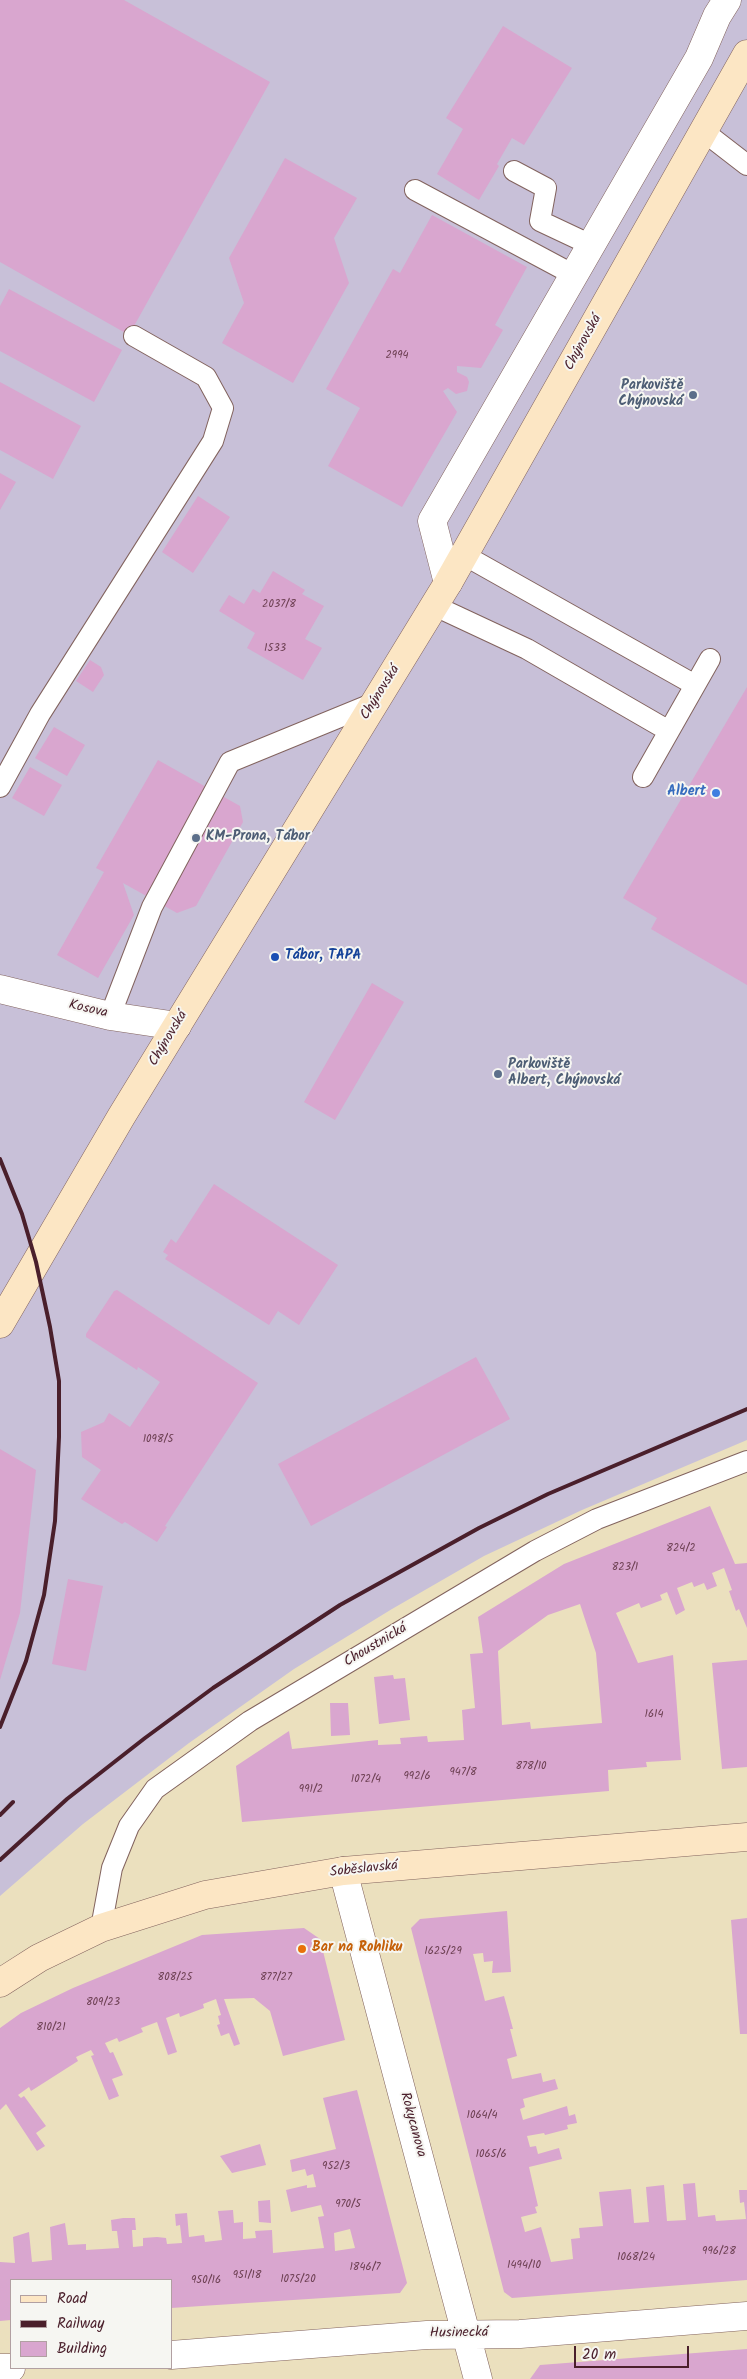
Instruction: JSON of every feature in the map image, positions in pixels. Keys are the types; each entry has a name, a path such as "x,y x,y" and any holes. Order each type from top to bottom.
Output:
{"main road":[{"name":"Chýnovská","path":"0,1324 177,1026 435,606 747,54"},
{"name":"Soběslavská","path":"0,1983 39,1958 101,1928 205,1895 343,1871 747,1837"}],"street":[{"path":"448,582 432,521 699,58 717,16 727,0"},
{"name":"Kosova","path":"0,989 110,1016 177,1026"},
{"name":"Rokycanova","path":"343,1871 478,2379"},
{"name":"Husinecká","path":"172,2355 467,2333 520,2334 747,2316"}],"lane":[{"path":"704,131 747,165"},
{"path":"514,171 546,188 540,221 592,245"},
{"path":"416,190 574,275"},
{"path":"0,787 40,714 213,441 223,408 206,377 134,336"},
{"path":"464,555 695,685"},
{"path":"435,606 527,649 669,731"},
{"path":"643,777 710,659"},
{"path":"110,1016 152,908 230,762 374,703"},
{"name":"Choustnická","path":"101,1928 112,1868 129,1826 155,1789 250,1721 535,1552 597,1519 747,1461"}],"shaded area":[{"path":"0,0 747,0 747,1440 582,1510 484,1556 392,1609 294,1669 189,1743 83,1824 0,1896"}],"building":[{"path":"0,0 124,0 270,82 129,335 0,262"},
{"path":"503,26 572,68 524,145 512,138 497,164 499,166 479,200 437,174 463,129 446,118"},
{"path":"285,158 357,198 334,238 349,283 293,383 222,343 244,303 229,258"},
{"path":"432,215 527,267 495,325 503,330 481,368 457,366 457,372 467,377 469,382 467,391 456,394 448,388 443,391 457,412 402,507 328,466 360,408 326,389 393,269 400,273"},
{"path":"9,289 122,350 94,402 0,351 0,306"},
{"path":"0,382 81,426 53,479 0,450"},
{"path":"0,473 16,482 0,510"},
{"path":"198,496 230,517 193,573 162,552"},
{"path":"273,571 305,590 302,594 324,606 305,639 322,648 303,680 247,648 255,633 219,611 229,595 244,604 253,589 260,593"},
{"path":"90,660 101,667 104,675 93,692 76,681"},
{"name":"Albert","path":"747,687 747,985 651,929 657,918 623,898"},
{"path":"54,727 85,745 67,776 35,758"},
{"path":"158,760 240,806 243,822 196,906 177,913 123,883 134,915 98,978 57,955 104,872 96,868"},
{"path":"30,767 62,785 44,816 12,798"},
{"path":"372,983 404,1002 335,1120 304,1102"},
{"path":"214,1184 338,1265 299,1325 278,1311 269,1325 165,1259 168,1255 163,1252 171,1239 176,1243"},
{"path":"117,1290 258,1383 165,1526 167,1527 157,1542 125,1522 122,1524 81,1499 101,1470 82,1457 81,1432 104,1422 109,1413 130,1427 160,1382 138,1367 137,1370 86,1337 86,1334 114,1291"},
{"path":"476,1357 510,1419 311,1526 278,1464"},
{"path":"0,1449 36,1470 20,1613 0,1680"},
{"path":"710,1506 735,1564 747,1563 747,1628 739,1609 736,1611 729,1591 732,1590 724,1568 712,1573 717,1586 707,1590 704,1583 694,1587 692,1582 677,1588 685,1610 676,1615 667,1592 660,1595 662,1600 641,1608 639,1603 616,1613 638,1663 673,1655 681,1760 646,1762 647,1767 608,1770 609,1791 242,1822 236,1766 289,1731 292,1749 378,1740 378,1745 401,1744 400,1738 427,1736 428,1742 464,1740 462,1710 475,1708 470,1654 483,1653 478,1617 564,1564","holes":["580,1604 596,1653 602,1723 531,1729 530,1722 502,1725 498,1651 548,1615"]},
{"path":"68,1579 103,1586 86,1671 52,1664"},
{"path":"747,1660 747,1767 722,1769 712,1663"},
{"path":"393,1675 394,1679 405,1678 410,1720 379,1724 374,1677"},
{"path":"330,1703 348,1703 350,1735 331,1736"},
{"path":"507,1911 511,1972 492,1973 493,1961 484,1962 483,1953 473,1954 485,2001 504,1996 513,2029 510,2029 517,2056 507,2059 512,2079 541,2073 543,2082 555,2079 558,2089 523,2099 525,2107 520,2109 523,2120 567,2106 569,2116 575,2114 577,2123 567,2125 568,2129 545,2135 544,2133 527,2136 530,2147 536,2146 538,2154 559,2148 562,2159 529,2167 538,2206 535,2207 537,2213 521,2217 525,2232 541,2227 551,2262 573,2259 571,2239 580,2238 579,2228 603,2226 599,2192 631,2189 634,2223 649,2222 646,2187 664,2185 667,2221 686,2220 683,2184 695,2183 698,2217 715,2215 716,2221 746,2219 744,2202 740,2203 739,2190 747,2190 747,2280 512,2298 504,2292 411,1928 420,1919"},
{"path":"747,1918 747,2034 740,2034 731,1920"},
{"path":"304,1928 320,1939 345,2040 283,2056 270,2011 254,1998 224,1999 240,2044 234,2046 229,2033 221,2036 217,2025 220,2024 218,2016 221,2015 216,1999 203,2004 204,2008 180,2017 179,2013 166,2018 177,2052 168,2055 157,2022 141,2028 143,2032 119,2042 117,2038 105,2043 110,2053 113,2052 123,2075 112,2079 119,2096 109,2100 91,2056 94,2055 91,2050 76,2057 78,2061 31,2091 29,2087 18,2095 21,2098 24,2096 46,2126 36,2133 45,2146 37,2151 6,2104 0,2110 0,2028 21,2013 73,1988 202,1935"},
{"path":"357,2090 407,2283 400,2293 172,2308 172,2279 10,2279 10,2320 0,2321 0,2262 15,2263 13,2237 29,2232 32,2262 52,2260 50,2227 65,2223 68,2245 86,2244 86,2250 119,2248 117,2231 112,2231 111,2220 123,2218 135,2218 136,2230 132,2230 133,2247 143,2246 143,2238 166,2238 167,2244 182,2243 180,2225 176,2226 175,2214 187,2213 189,2237 204,2235 205,2242 222,2240 218,2211 233,2210 234,2223 243,2222 243,2239 256,2238 255,2231 272,2230 273,2253 324,2248 318,2217 324,2216 321,2205 291,2212 286,2190 307,2185 307,2188 316,2187 313,2174 307,2176 305,2169 292,2172 290,2160 336,2149 323,2098","holes":["350,2229 355,2248 335,2251 334,2233"]},
{"path":"260,2144 266,2165 232,2173 220,2156"},
{"path":"270,2200 271,2223 259,2222 258,2201"},
{"path":"747,2349 747,2379 530,2379 540,2365"}],"railway":[{"path":"0,1159 22,1214 36,1262 59,1381 59,1437 55,1521 44,1595 26,1661 0,1727"},
{"path":"0,1860 67,1799 145,1738 213,1688 340,1605 479,1528 548,1494 747,1409"},
{"path":"0,1815 13,1802"}],"place":[{"name":"Parkoviště Chýnovská","path":"693,395"},
{"name":"Albert","path":"716,793"},
{"name":"KM-Prona, Tábor","path":"196,838"},
{"name":"Tábor, TAPA","path":"275,957"},
{"name":"Parkoviště Albert, Chýnovská","path":"498,1074"},
{"name":"Bar na Rohliku","path":"302,1949"}]}
